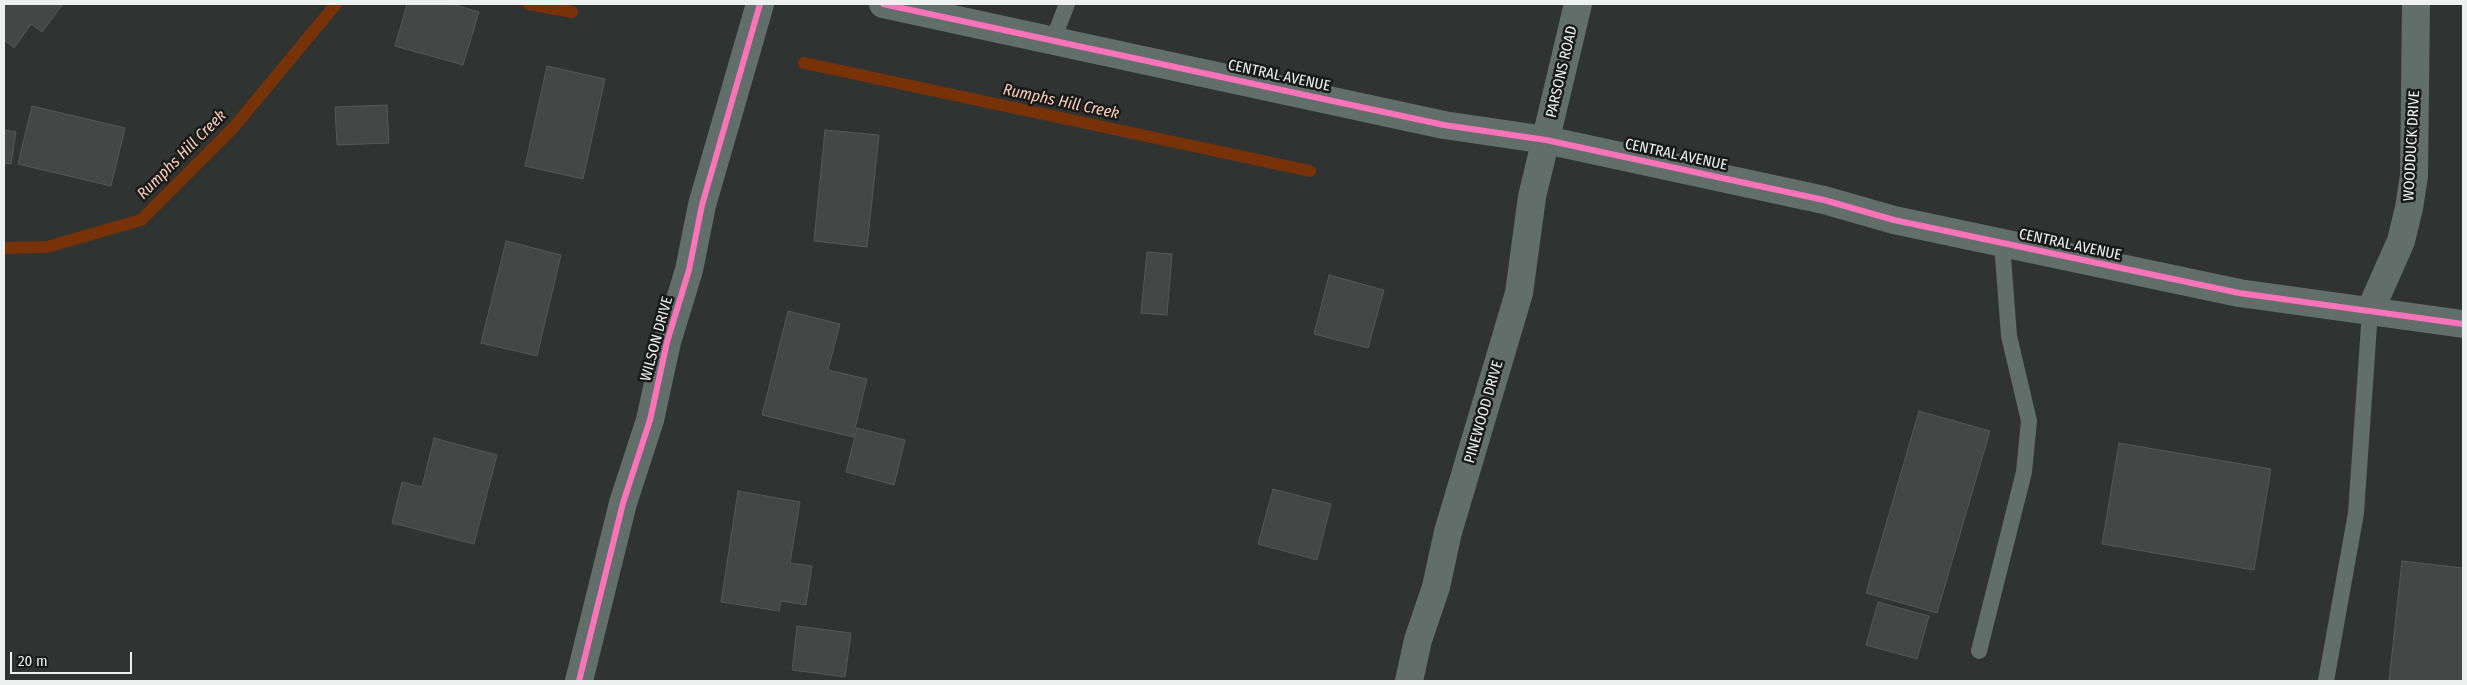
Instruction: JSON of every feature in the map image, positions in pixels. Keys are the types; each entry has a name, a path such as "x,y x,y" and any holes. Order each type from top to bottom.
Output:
{"street":[{"name":"WILSON DRIVE","path":"579,681 623,503 650,420 667,342 689,270 702,205 760,4"},
{"name":"CENTRAL AVENUE","path":"884,4 1444,124 1546,140 1824,200 1894,220 2239,293 2463,324"},
{"name":"PARSONS ROAD","path":"1546,140 1578,4"},
{"name":"WOODDUCK DRIVE","path":"2370,311 2401,241 2414,176 2416,4"},
{"name":"PINEWOOD DRIVE","path":"1409,681 1418,640 1436,587 1448,532 1519,293 1532,197 1546,140"}],"lane":[{"path":"1053,40 1067,4"},
{"path":"1979,651 2024,472 2029,422 2009,336 2002,243"},
{"path":"2326,681 2356,512 2370,311"}],"building":[{"path":"4,4 63,4 42,32 31,24 14,48 4,40"},
{"path":"407,4 452,4 479,12 463,65 395,46"},
{"path":"547,66 605,79 583,179 525,166"},
{"path":"387,105 389,143 337,145 335,107"},
{"path":"32,106 125,128 111,186 18,164"},
{"path":"4,130 16,132 11,164 4,163"},
{"path":"825,130 879,135 867,247 814,241"},
{"path":"506,241 561,255 537,356 481,343"},
{"path":"1147,252 1172,254 1167,315 1141,313"},
{"path":"1329,275 1384,290 1368,348 1314,334"},
{"path":"788,311 840,324 828,370 867,379 853,437 762,415"},
{"path":"1919,411 1990,431 1937,613 1866,593"},
{"path":"857,428 905,440 894,485 846,472"},
{"path":"434,438 497,455 474,544 392,523 402,482 422,487"},
{"path":"2119,443 2271,469 2254,570 2102,544"},
{"path":"1273,489 1331,504 1317,560 1258,544"},
{"path":"738,491 800,502 790,563 812,566 806,605 781,601 779,611 721,602"},
{"path":"2402,561 2463,568 2463,681 2389,681"},
{"path":"1878,602 1929,616 1917,659 1866,645"},
{"path":"797,626 851,633 845,677 792,670"}],"waterway":[{"name":"Rumphs Hill Creek","path":"4,248 47,247 141,220 234,127 336,4"},
{"name":"Rumphs Hill Creek","path":"529,4 572,12"},
{"name":"Rumphs Hill Creek","path":"804,63 1310,171"}],"cycle path":[{"path":"579,681 623,503 650,420 667,342 689,270 702,205 760,4"},
{"path":"883,4 1444,125 1546,140 1824,200 1894,220 2239,293 2463,324"}]}
